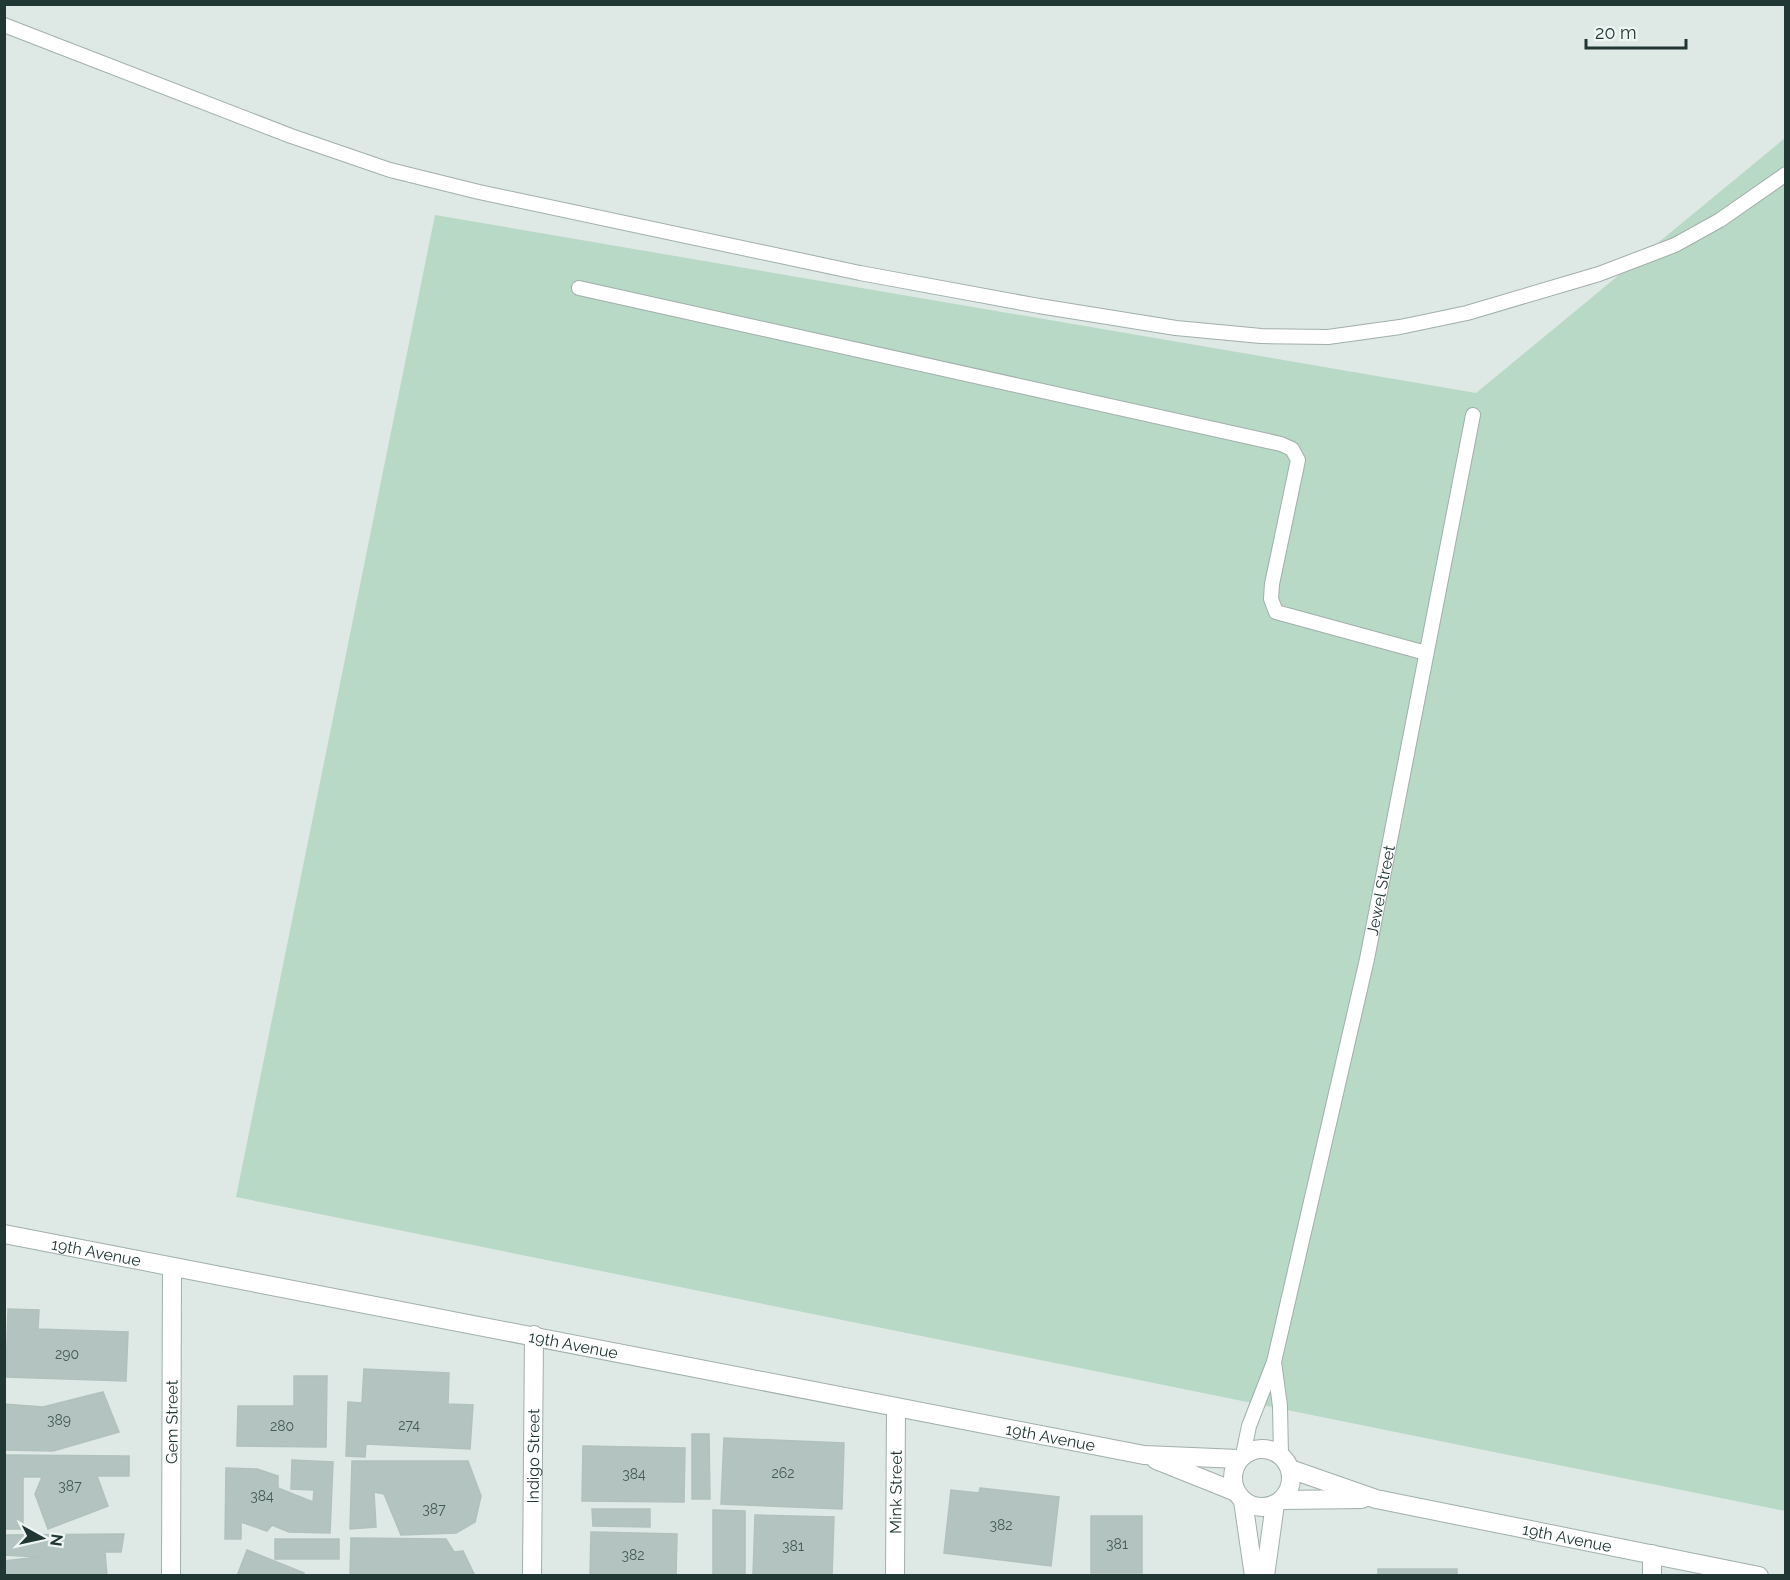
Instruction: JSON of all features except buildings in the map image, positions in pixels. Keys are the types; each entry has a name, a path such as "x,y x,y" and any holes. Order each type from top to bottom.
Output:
{"street":[{"name":"19th Avenue","path":"4,1234 1144,1455 1241,1457"},
{"name":"Gem Street","path":"171,1575 172,1267"},
{"name":"Indigo Street","path":"532,1575 534,1335"},
{"name":"Mink Street","path":"895,1575 896,1408"},
{"path":"1254,1575 1234,1469 1241,1457 1256,1449 1269,1449 1286,1462 1291,1486 1279,1502 1265,1575"},
{"name":"19th Avenue","path":"1144,1455 1240,1496"},
{"name":"19th Avenue","path":"1286,1462 1376,1499 1759,1575"},
{"path":"1240,1496 1253,1506 1265,1507 1279,1502"},
{"name":"19th Avenue","path":"1279,1502 1376,1499"},
{"path":"1652,1554 1652,1575"}],"lane":[{"path":"4,24 291,136 390,170 849,271 1039,306 1176,328 1261,336 1328,337 1400,327 1467,313 1599,274 1675,245 1720,220 1785,174"},
{"path":"579,288 1281,444 1292,449 1298,460 1272,584 1270,599 1276,612 1426,654"},
{"name":"Jewel Street","path":"1241,1457 1274,1362 1367,959 1473,415"},
{"name":"Jewel Street","path":"1274,1362 1286,1462"}],"green space":[{"path":"1785,138 1785,1511 236,1197 435,215 1476,393"}]}
